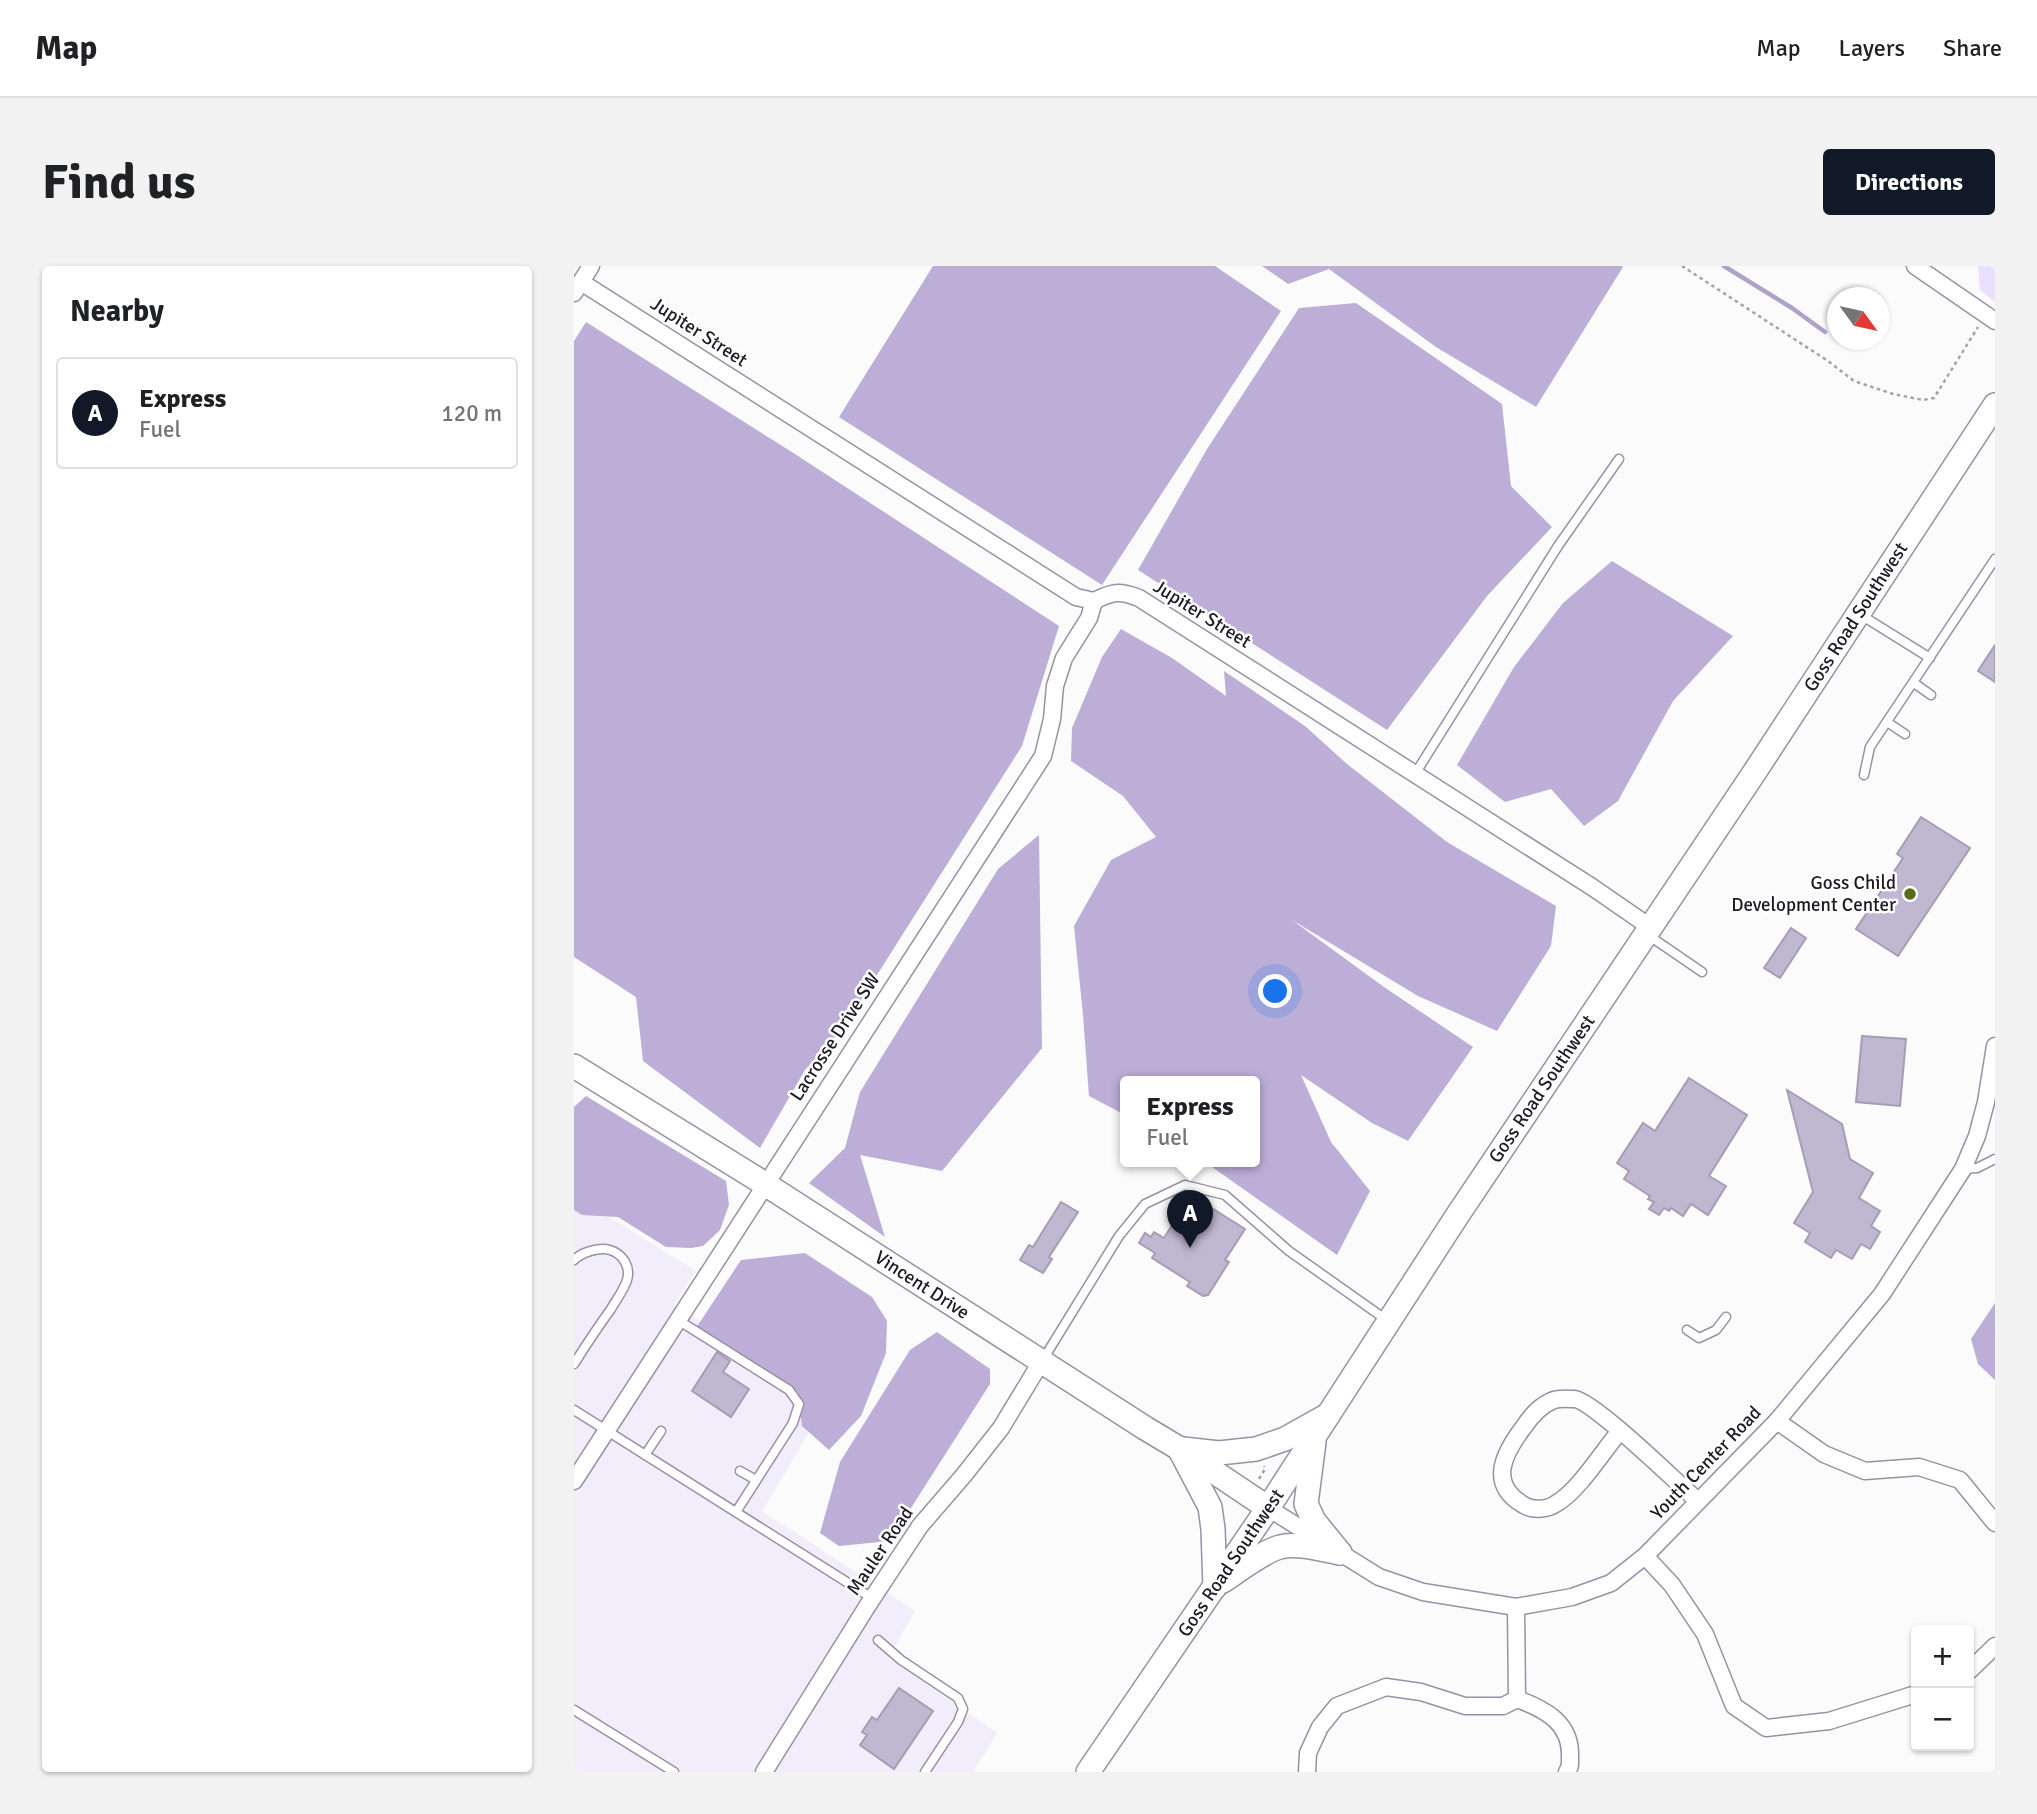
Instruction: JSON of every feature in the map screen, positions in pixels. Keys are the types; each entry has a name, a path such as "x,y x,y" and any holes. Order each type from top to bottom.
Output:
{"street":[{"path":"576,284 591,266"},
{"path":"1915,266 1992,320"},
{"name":"Jupiter Street","path":"576,284 1076,597 1094,601 1110,593 1126,593 1139,598 1592,887 1647,930"},
{"name":"Goss Road Southwest","path":"1088,1772 1268,1508 1388,1321 1754,773 1995,405"},
{"name":"Lacrosse Drive SW","path":"575,1476 1043,756 1052,719 1055,685 1064,658 1089,618 1094,601"},
{"name":"Youth Center Road","path":"1268,1508 1380,1577 1423,1592 1516,1606 1572,1597 1611,1583 1645,1556 1777,1421 1936,1224 1939,1203 1964,1168 1977,1136 1986,1102 1995,1046"},
{"name":"Vincent Drive","path":"578,1072 765,1184 1268,1508"},
{"name":"Mauler Road","path":"764,1772 920,1526 1001,1428 1041,1362"},
{"path":"1620,1431 1577,1485 1557,1504 1541,1509 1526,1507 1509,1496 1501,1466 1508,1448 1535,1411 1556,1399 1578,1399 1597,1411 1620,1431 1698,1502"},
{"path":"1180,1449 1219,1453 1256,1449 1285,1439 1330,1414"},
{"path":"1777,1421 1824,1454 1865,1471 1919,1467 1960,1480 1995,1523"},
{"path":"1314,1437 1306,1504 1314,1521 1339,1553"},
{"path":"1180,1449 1210,1507 1215,1587"},
{"path":"1215,1587 1280,1547 1307,1547 1339,1553"},
{"path":"1645,1556 1672,1585 1704,1634 1734,1706 1766,1728 1829,1721 1911,1696"},
{"path":"1516,1606 1517,1699"},
{"path":"1974,1666 1995,1646"},
{"path":"1307,1772 1308,1752 1320,1727 1337,1706 1386,1687 1420,1692 1465,1706 1503,1706 1517,1699 1534,1706 1563,1725 1570,1743 1570,1767 1567,1772"}],"lane":[{"path":"1415,774 1558,546 1619,459"},
{"path":"1864,775 1870,747 1995,559"},
{"path":"1859,613 1930,658"},
{"path":"1914,682 1931,695"},
{"path":"1887,722 1905,734"},
{"path":"1647,930 1702,972"},
{"path":"1964,1168 1977,1168 1995,1159"},
{"path":"1041,1362 1119,1236 1146,1204 1185,1185 1225,1195 1289,1251 1388,1321"},
{"path":"574,1260 594,1250 608,1249 620,1255 628,1268 627,1280 619,1296 574,1364"},
{"path":"1687,1330 1699,1338 1716,1331 1727,1317"},
{"path":"678,1320 789,1390 799,1404 793,1423 736,1512"},
{"path":"574,1410 872,1598"},
{"path":"645,1455 661,1431"},
{"path":"740,1471 756,1480"},
{"path":"878,1640 901,1660 958,1698 963,1709 958,1722 925,1772"},
{"path":"574,1710 674,1772"}],"path":[{"path":"1682,266 1828,360 1854,381 1893,394 1923,400 1934,398 1981,323 1992,320"},
{"path":"1258,1480 1265,1469 1259,1457"}],"shaded area":[{"path":"933,266 1215,266 1281,311 1102,585 839,417"},
{"path":"1262,266 1623,267 1536,407 1436,347 1329,269 1288,284"},
{"path":"1978,266 1995,266 1995,302 1980,290"},
{"path":"1356,303 1502,404 1511,486 1552,527 1487,596 1387,730 1138,570 1207,449 1299,308"},
{"path":"586,322 1059,626 1022,746 844,1027 805,1070 760,1148 643,1061 636,997 574,957 574,341"},
{"path":"1612,561 1733,636 1673,701 1618,801 1584,826 1551,789 1505,802 1457,765 1514,667 1563,603"},
{"path":"1121,629 1172,658 1226,696 1224,671 1305,726 1347,764 1447,842 1556,906 1551,946 1497,1031 1418,996 1292,920 1473,1047 1408,1141 1372,1123 1301,1075 1331,1142 1370,1191 1337,1255 1212,1167 1260,1167 1260,1076 1120,1076 1120,1112 1089,1096 1074,926 1111,860 1156,837 1123,796 1071,761 1072,728 1102,657"},
{"path":"1039,835 1042,1048 942,1171 860,1155 885,1237 809,1183 845,1148 860,1092 998,869"},
{"path":"586,1096 726,1181 729,1205 720,1230 703,1246 666,1247 618,1217 582,1215 574,1210 574,1107"},
{"path":"574,1195 696,1271 674,1304 826,1404 762,1511 915,1611 888,1658 997,1733 973,1772 574,1772"},
{"path":"805,1253 872,1297 887,1321 886,1353 861,1416 829,1450 802,1426 798,1392 696,1328 741,1260"},
{"path":"1995,1303 1995,1380 1978,1364 1971,1339"},
{"path":"937,1332 990,1369 990,1384 890,1541 839,1546 820,1533 840,1462 910,1350"}],"building":[{"path":"1995,645 1995,682 1978,671"},
{"name":"Goss Child Development Center","path":"1921,817 1970,848 1898,956 1856,929 1903,858 1897,854"},
{"path":"1791,928 1806,938 1780,978 1764,968"},
{"path":"1862,1036 1906,1039 1900,1106 1856,1102"},
{"path":"1689,1078 1747,1115 1709,1176 1726,1186 1708,1215 1691,1204 1683,1216 1671,1208 1669,1211 1664,1208 1659,1215 1649,1209 1654,1202 1648,1199 1650,1196 1624,1179 1629,1171 1617,1163 1643,1123 1655,1131"},
{"path":"1787,1090 1842,1124 1850,1159 1873,1173 1859,1198 1880,1211 1871,1226 1880,1232 1870,1249 1861,1244 1852,1259 1836,1250 1831,1258 1805,1242 1810,1233 1794,1223 1813,1192"},
{"path":"1191,1195 1245,1229 1225,1260 1229,1262 1208,1295 1203,1296 1187,1286 1190,1282 1152,1258 1155,1253 1139,1243 1145,1233 1151,1237 1154,1232 1164,1238"},
{"path":"1061,1202 1078,1212 1049,1257 1052,1259 1043,1273 1020,1260 1029,1245 1033,1247"},
{"path":"717,1352 730,1361 723,1372 749,1389 731,1417 692,1391"},
{"path":"899,1688 933,1711 894,1769 860,1745 867,1735 862,1732 872,1717 877,1720"}],"waterway":[{"path":"1724,266 1825,332"}],"place":[{"name":"Goss Child Development Center","path":"1910,894"},
{"name":"Express","path":"1190,1248"}]}
